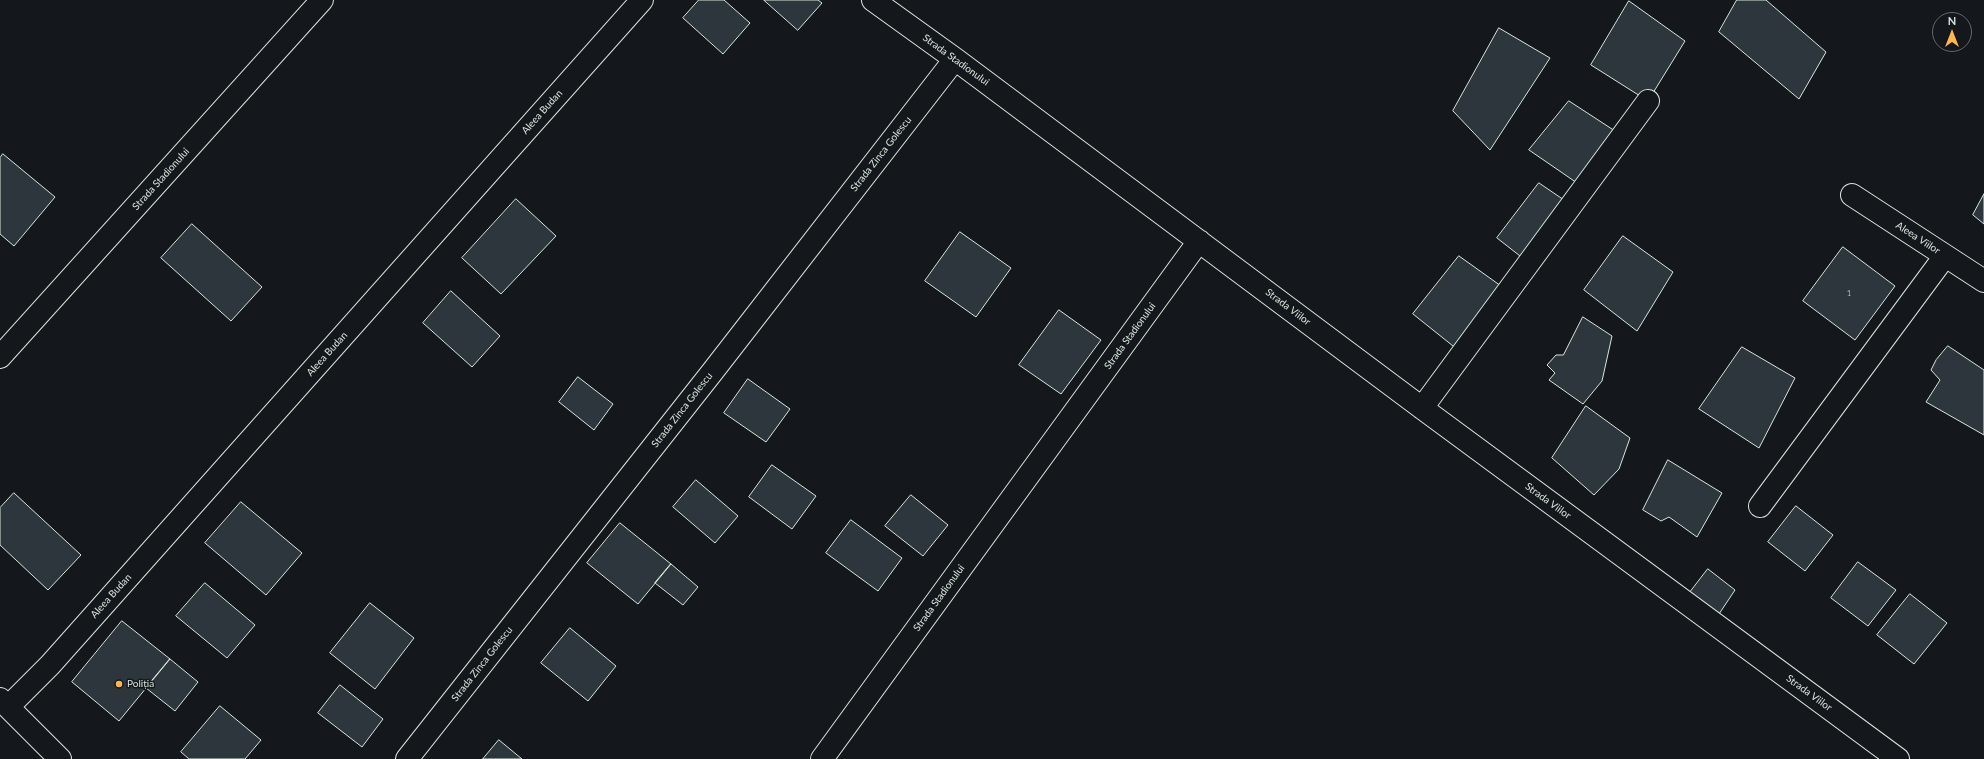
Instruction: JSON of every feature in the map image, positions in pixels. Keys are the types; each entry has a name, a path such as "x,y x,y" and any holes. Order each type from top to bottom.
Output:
{"street":[{"name":"Strada Stadionului","path":"0,357 322,0"},
{"name":"Aleea Budan","path":"5,702 50,665 642,0"},
{"name":"Strada Stadionului","path":"822,759 1199,241 955,59 873,0"},
{"name":"Strada Zinca Golescu","path":"407,759 713,371 955,59"},
{"path":"1422,408 1648,101"},
{"name":"Aleea Viilor","path":"1852,195 1984,281"},
{"name":"Strada Viilor","path":"1199,241 1422,408 1898,759"},
{"path":"1760,506 1945,256"},
{"path":"5,702 60,759"}],"building":[{"path":"699,0 724,0 750,23 723,54 683,18"},
{"path":"764,0 818,0 822,3 798,30"},
{"path":"1737,0 1766,0 1826,52 1799,99 1719,32"},
{"path":"1629,1 1685,41 1648,101 1591,65"},
{"path":"1499,28 1550,58 1490,150 1453,111"},
{"path":"1569,101 1615,131 1580,185 1529,150"},
{"path":"3,154 55,197 14,246 0,234 0,158"},
{"path":"1539,183 1567,202 1529,263 1497,238"},
{"path":"1984,194 1984,224 1973,215"},
{"path":"516,199 556,236 501,294 462,258"},
{"path":"192,224 262,287 231,321 161,258"},
{"path":"960,232 1011,268 976,317 925,281"},
{"path":"1623,236 1673,272 1637,331 1584,290"},
{"path":"1843,247 1895,286 1855,340 1803,301"},
{"path":"1459,256 1508,291 1463,354 1413,314"},
{"path":"451,291 500,336 472,367 423,323"},
{"path":"1059,310 1101,340 1061,394 1019,365"},
{"path":"1583,317 1612,336 1602,381 1583,404 1549,380 1555,373 1547,365 1556,355 1563,355"},
{"path":"1948,346 1984,370 1984,435 1926,402 1940,380 1931,370 1936,360"},
{"path":"1742,347 1795,378 1759,448 1699,409"},
{"path":"578,377 613,404 594,430 559,402"},
{"path":"748,379 790,409 766,442 724,413"},
{"path":"1586,406 1630,438 1619,469 1594,495 1552,458"},
{"path":"1668,460 1722,493 1697,537 1669,517 1661,521 1643,510"},
{"path":"772,465 816,496 792,529 749,497"},
{"path":"696,480 738,516 715,543 673,507"},
{"path":"14,493 81,555 48,590 0,545 0,508"},
{"path":"911,495 948,525 923,556 885,526"},
{"path":"241,502 302,553 266,595 205,543"},
{"path":"1796,506 1833,535 1805,571 1768,542"},
{"path":"851,520 902,558 878,591 826,553"},
{"path":"620,523 671,564 638,604 587,563"},
{"path":"1858,562 1896,590 1868,626 1831,598"},
{"path":"671,564 698,587 683,605 655,583"},
{"path":"1708,569 1735,590 1717,617 1688,595"},
{"path":"205,583 255,625 227,658 176,616"},
{"path":"1910,594 1947,623 1914,664 1877,635"},
{"path":"370,603 414,638 375,689 330,653"},
{"path":"122,621 170,659 119,721 72,682"},
{"path":"570,628 616,666 588,701 541,663"},
{"path":"170,659 198,682 175,711 146,688"},
{"path":"340,685 383,719 362,747 318,713"},
{"path":"220,706 261,740 245,759 189,759 181,752"},
{"path":"499,740 522,759 483,759"}],"place":[{"name":"Poliția","path":"119,684"}]}
